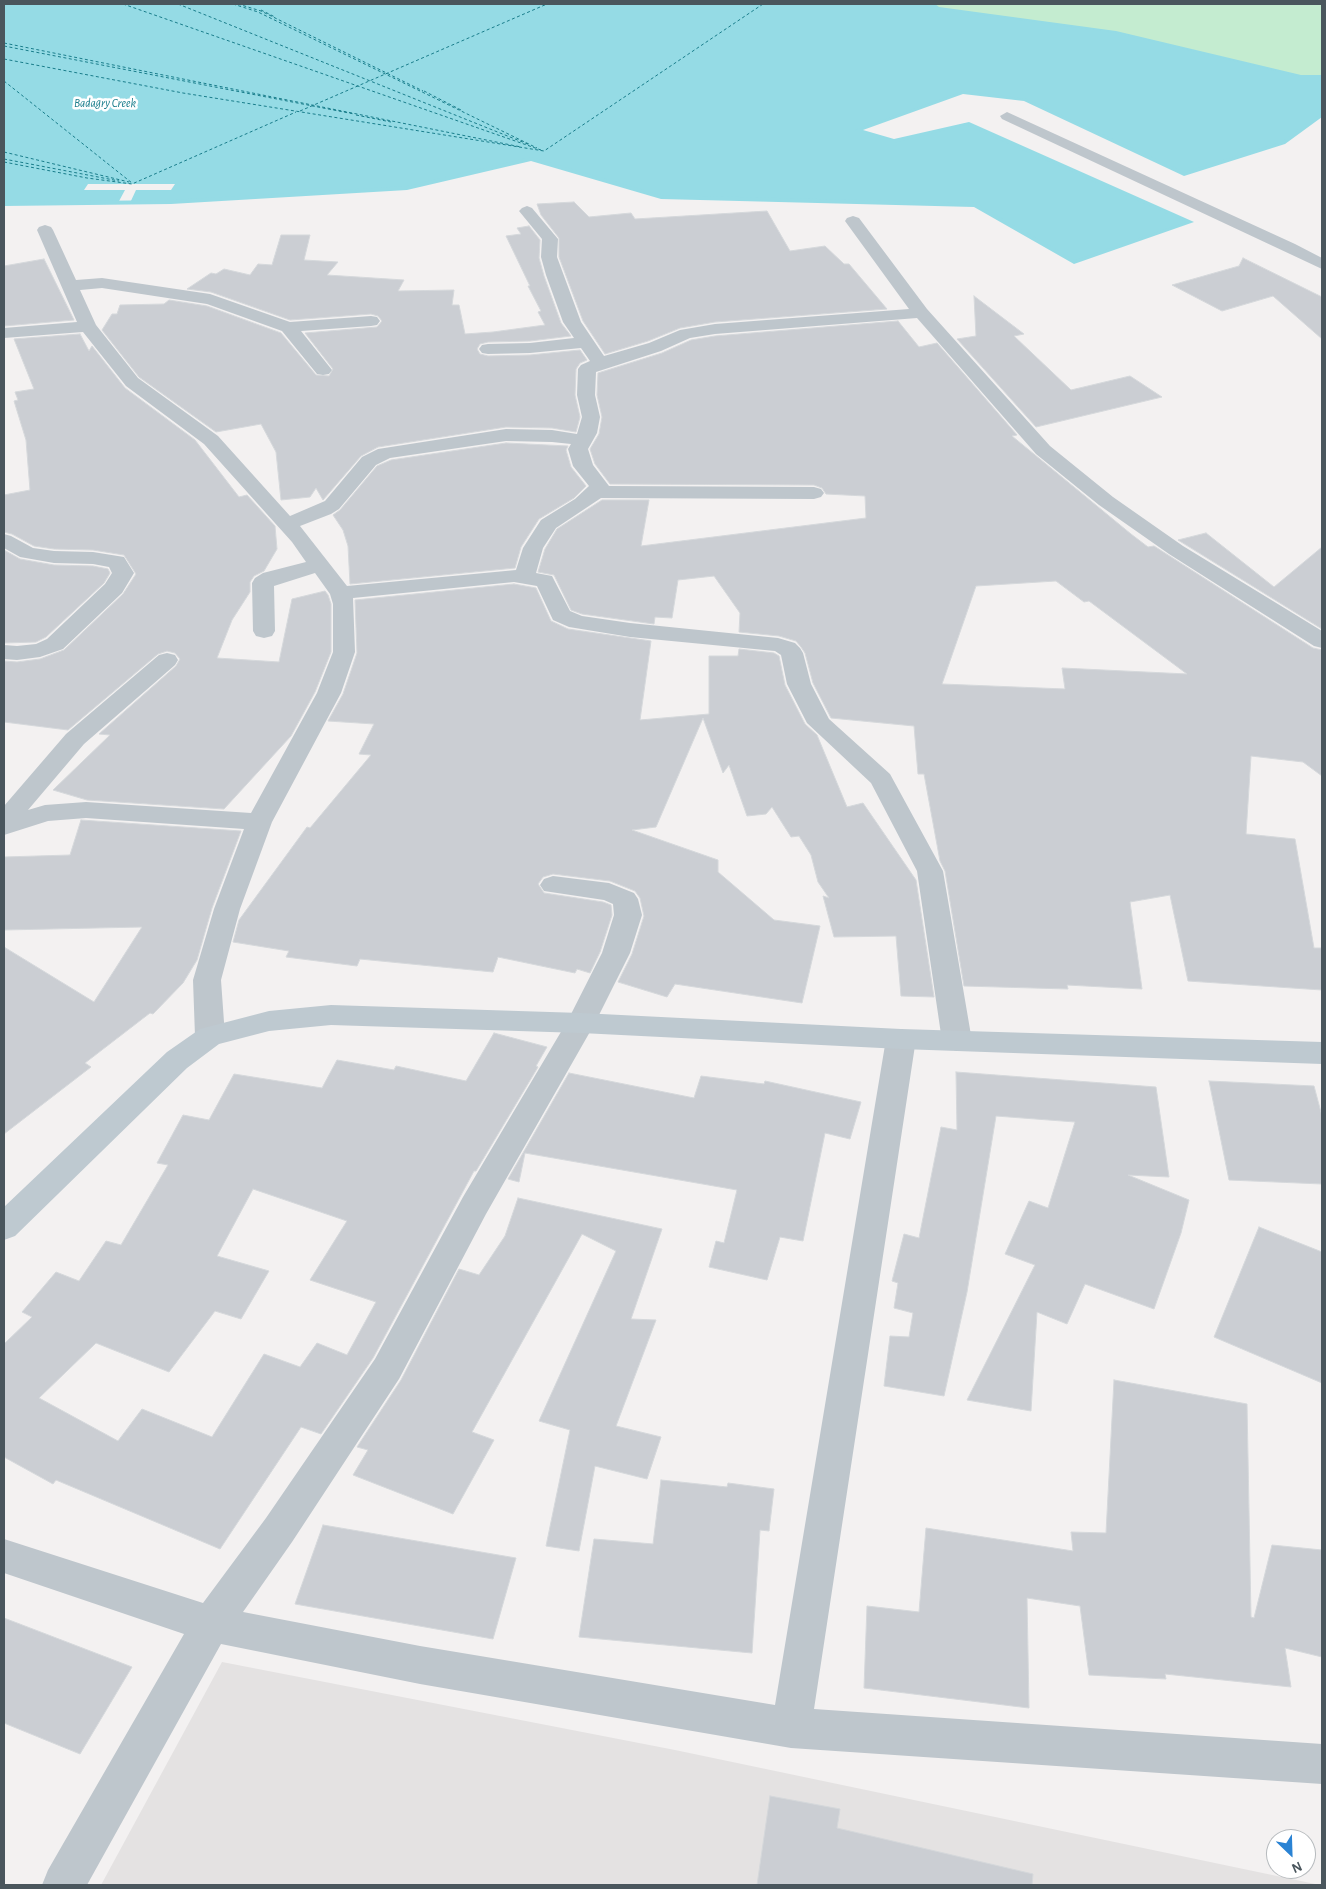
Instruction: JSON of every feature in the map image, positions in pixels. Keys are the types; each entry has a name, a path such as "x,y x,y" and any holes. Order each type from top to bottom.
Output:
{"main road":[{"path":"4,1228 177,1060 210,1036 269,1021 331,1015 581,1023 901,1039 1322,1053"}],"street":[{"path":"1007,116 1322,264"},
{"path":"527,210 550,239 549,257 572,322 600,363"},
{"path":"853,222 921,313 1043,450 1106,501 1176,550 1322,641"},
{"path":"45,230 88,326 132,382 211,440 286,524 341,592 344,616 344,652 329,693 260,822 227,909 206,980 210,1036"},
{"path":"70,286 102,283 210,299 288,327 371,321"},
{"path":"596,492 598,486 583,466 578,449 591,417 586,395 587,369 600,363 655,347 686,334 715,329 921,313"},
{"path":"4,333 88,326"},
{"path":"288,327 323,370"},
{"path":"488,349 530,348 585,342"},
{"path":"286,524 324,510 332,505 369,461 385,453 506,435 552,436 582,440"},
{"path":"524,578 533,548 548,524 596,492 814,493"},
{"path":"4,540 27,553 93,558 116,562 124,573 114,588 54,644 40,650 17,654 4,652"},
{"path":"264,631 263,583 271,578 319,565"},
{"path":"341,592 514,576 544,581 561,615 577,622 649,632 778,645 787,648 792,653 799,684 819,723 881,779 930,871 957,1041"},
{"path":"4,822 75,739 168,660"},
{"path":"4,827 45,813 86,810 260,822"},
{"path":"63,1885 212,1624 279,1530 387,1369 474,1206 538,1092 581,1023 616,953 628,916 625,899 609,892 553,885"},
{"path":"791,1728 901,1039"},
{"path":"4,1556 212,1624 420,1665 791,1728 1322,1764"}],"shaded area":[{"path":"222,1662 675,1750 1266,1874 1266,1879 1291,1879 1320,1885 101,1885"}],"green space":[{"path":"933,4 1322,4 1322,76 1301,76 1115,32 938,8"}],"water":[{"name":"Badagry Creek","path":"4,4 933,4 938,8 1115,32 1301,76 1322,76 1322,115 1283,143 1184,174 1025,100 963,92 859,130 894,141 967,123 1191,222 1074,262 975,205 661,197 531,159 407,188 171,202 4,204"}],"pier":[{"path":"88,184 175,184 171,190 136,190 130,203 118,203 125,190 84,190"}],"building":[{"path":"574,202 589,217 631,213 635,219 767,211 790,251 825,246 844,264 849,264 887,309 715,322 680,328 648,341 605,354 583,321 559,257 559,238 541,215 537,204"},
{"path":"529,226 540,240 539,258 544,276 561,323 571,336 530,341 488,342 480,344 477,349 480,354 488,356 530,355 580,350 587,360 580,363 576,369 575,395 580,417 576,432 552,428 506,427 378,447 361,456 323,500 316,488 310,497 281,500 276,452 261,424 216,432 139,377 102,330 112,314 117,314 120,305 164,304 169,300 207,306 281,333 316,375 329,376 333,369 305,333 377,327 382,321 378,316 371,314 290,320 211,292 187,289 211,273 216,274 224,269 250,275 258,264 272,265 281,235 310,235 304,260 338,262 327,275 404,280 398,291 454,290 452,305 459,305 465,334 545,325 538,312 541,311 506,236 521,234 517,228"},
{"path":"1243,258 1322,297 1322,339 1273,296 1222,311 1172,285 1239,266"},
{"path":"44,259 74,320 4,326 4,266"},
{"path":"974,296 1024,334 1014,336 1071,390 1130,376 1162,397 1036,427 957,339 976,336"},
{"path":"898,321 919,347 937,343 1017,435 1012,436 1131,534 1148,547 1154,546 1313,648 1322,650 1322,776 1303,762 1251,756 1246,834 1295,839 1314,948 1322,948 1322,990 1188,981 1170,895 1130,902 1142,989 1067,985 1068,989 964,986 945,871 940,861 924,774 918,774 914,726 831,718 813,683 805,653 801,647 796,641 779,636 739,632 740,613 714,576 678,580 672,618 655,617 654,624 582,614 571,610 554,575 538,572 545,549 557,529 602,500 649,500 641,546 866,518 865,496 826,494 822,488 814,485 610,484 595,464 590,449 599,434 602,417 597,395 598,373 662,353 691,340 715,336","holes":["1056,581 1084,602 1089,601 1187,674 1062,668 1065,689 942,684 976,586"]},
{"path":"80,334 89,351 92,346 125,388 195,440 239,497 247,495 275,526 277,549 264,571 254,576 250,582 250,592 232,620 217,658 279,662 292,599 325,591 331,604 331,652 315,692 291,736 224,809 87,800 53,790 110,735 99,734 176,666 180,659 175,653 167,651 158,654 68,730 4,722 4,661 17,662 40,659 64,650 123,594 136,574 124,555 93,550 54,549 34,546 12,534 4,532 4,495 30,490 26,440 14,401 18,400 15,392 34,389 14,339"},
{"path":"506,443 568,446 566,450 571,467 586,486 574,498 539,519 521,547 515,568 350,584 348,546 343,530 333,515 340,510 377,466 391,460"},
{"path":"1206,533 1274,587 1322,547 1322,629 1178,540"},
{"path":"4,550 20,559 54,565 93,566 108,569 110,573 104,583 46,637 36,642 4,643"},
{"path":"514,584 536,588 551,621 568,629 651,641 640,720 709,714 709,656 738,656 739,649 774,653 779,656 785,685 805,724 817,735 847,807 863,803 916,880 934,997 901,996 896,936 834,937 823,896 829,898 818,882 811,855 799,836 791,837 772,807 766,814 747,816 729,765 723,773 703,718 656,827 632,830 718,860 718,872 774,920 820,926 802,1003 675,984 667,997 618,982 632,954 644,916 640,898 635,891 610,881 553,874 543,877 538,884 544,893 603,902 611,905 612,915 600,952 590,973 577,969 575,973 498,957 493,972 360,959 357,966 286,957 289,951 233,942 239,920 307,827 310,828 371,755 359,754 374,724 328,721 343,694 357,653 355,600"},
{"path":"81,820 241,831 212,908 197,960 183,983 153,1014 150,1013 85,1063 91,1067 4,1134 4,947 94,1002 142,927 4,930 4,857 70,855"},
{"path":"494,1033 547,1047 536,1066 538,1067 476,1171 474,1171 373,1358 321,1434 301,1427 220,1549 56,1480 53,1484 4,1457 4,1344 32,1317 22,1312 56,1272 79,1281 106,1241 121,1245 168,1165 157,1163 183,1115 209,1120 234,1074 322,1088 337,1060 394,1070 396,1066 466,1081","holes":["253,1189 347,1221 310,1280 376,1302 347,1355 317,1343 300,1367 264,1354 212,1437 142,1409 118,1441 39,1398 96,1343 169,1372 215,1311 241,1319 269,1271 217,1256"]},
{"path":"956,1072 1156,1087 1169,1177 1128,1175 1189,1200 1181,1233 1154,1309 1085,1284 1067,1324 1037,1312 1031,1411 967,1400 1035,1265 1005,1254 1029,1201 1048,1208 1075,1122 996,1116 967,1292 944,1396 884,1386 890,1336 909,1337 913,1313 894,1308 898,1283 892,1281 904,1234 919,1238 941,1127 957,1130"},
{"path":"569,1073 694,1098 701,1076 764,1084 765,1081 861,1102 850,1139 825,1133 803,1241 780,1237 767,1280 709,1267 716,1241 724,1243 737,1190 525,1153 519,1182 508,1179"},
{"path":"1209,1081 1314,1086 1322,1116 1322,1184 1229,1180"},
{"path":"518,1198 662,1229 631,1319 656,1320 616,1426 661,1437 647,1479 595,1466 579,1551 546,1546 570,1430 539,1421 616,1251 582,1234 472,1432 494,1440 453,1514 353,1475 368,1450 357,1447 401,1380 459,1269 479,1275 505,1236"},
{"path":"1259,1227 1322,1252 1322,1383 1214,1337"},
{"path":"1114,1380 1247,1404 1251,1617 1254,1618 1272,1545 1322,1550 1322,1657 1285,1648 1291,1687 1165,1674 1166,1679 1089,1675 1080,1606 1027,1598 1029,1708 864,1688 867,1606 919,1612 926,1528 1073,1551 1071,1532 1106,1533"},
{"path":"661,1480 727,1487 728,1483 774,1489 769,1531 760,1530 752,1653 579,1637 594,1539 653,1544"},
{"path":"323,1525 516,1558 493,1639 295,1604"},
{"path":"4,1618 132,1667 80,1754 4,1723"},
{"path":"770,1796 840,1809 837,1828 1033,1874 1032,1885 757,1885"}],"waterway":[{"path":"933,4 938,8 1116,32 1301,76 1322,76"},
{"path":"4,204 171,202 407,188 531,159 661,197 975,205 1074,262 1191,222 967,123 894,141 858,130 963,92 1025,100 1184,174 1283,143 1322,115"}],"ferry route":[{"path":"123,4 358,86"},
{"path":"178,4 370,81"},
{"path":"233,4 258,12 385,74"},
{"path":"238,4 261,11 387,73"},
{"path":"387,73 547,4"},
{"path":"4,59 183,93 544,151 763,4"},
{"path":"261,10 275,17"},
{"path":"4,43 313,105"},
{"path":"4,46 312,106"},
{"path":"387,73 423,91"},
{"path":"370,81 385,74"},
{"path":"385,74 537,148"},
{"path":"4,81 132,183"},
{"path":"358,86 370,81"},
{"path":"370,81 530,145"},
{"path":"313,105 358,86"},
{"path":"358,86 541,150"},
{"path":"424,91 461,110"},
{"path":"313,105 521,147"},
{"path":"300,111 312,106"},
{"path":"312,106 354,114"},
{"path":"4,162 87,178 132,184 296,112"},
{"path":"356,115 391,122"},
{"path":"4,152 129,182"},
{"path":"4,159 119,181"}]}
